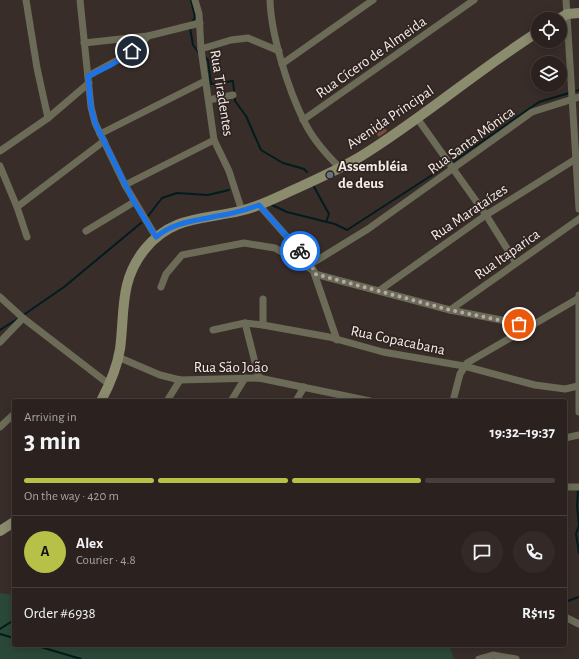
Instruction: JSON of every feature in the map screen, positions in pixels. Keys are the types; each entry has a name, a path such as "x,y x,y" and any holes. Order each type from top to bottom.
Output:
{"street":[{"path":"26,0 37,68 48,118"},
{"path":"80,0 92,115 125,185 156,237"},
{"name":"Rua Tiradentes","path":"195,0 200,24 201,49 214,140 229,171 242,211"},
{"path":"270,0 282,64 303,120 326,154 339,167"},
{"path":"282,64 373,0"},
{"name":"Rua Cícero de Almeida","path":"303,120 474,0"},
{"path":"564,12 565,0"},
{"path":"567,15 579,13"},
{"path":"84,43 148,36 200,24"},
{"path":"0,151 48,118 88,80 139,46 148,36"},
{"name":"Avenida Principal","path":"102,399 110,385 118,357 126,286 140,256 156,237 168,228 180,223 242,211 259,205 362,155 417,118 531,36"},
{"path":"201,49 231,40 248,38 279,51"},
{"path":"566,48 577,157 579,210"},
{"path":"100,134 206,81"},
{"path":"209,100 233,94"},
{"name":"Rua Santa Mônica","path":"313,270 532,112 579,97"},
{"path":"417,118 452,170 486,215 516,263"},
{"path":"125,185 214,140"},
{"path":"17,207 104,141"},
{"name":"Rua Marataízes","path":"380,290 486,215 577,157"},
{"path":"0,167 17,207 27,237"},
{"path":"86,231 134,202"},
{"path":"259,205 313,270 338,340"},
{"name":"Rua Itaparica","path":"450,310 579,219"},
{"path":"161,287 166,274 182,255 244,243 274,248 313,270 380,290 450,310 533,326"},
{"path":"579,293 579,412"},
{"path":"0,297 23,318 110,385"},
{"path":"454,399 464,366 471,360 533,326 579,298"},
{"path":"263,299 263,325"},
{"path":"0,342 23,318"},
{"path":"244,323 259,378"},
{"name":"Rua Copacabana","path":"213,330 244,323 263,325 338,340 383,352 464,366 535,385 565,389 578,386"},
{"name":"Rua São João","path":"118,357 160,375 180,380 259,378 357,399"},
{"path":"232,399 245,378"},
{"path":"169,399 180,380"},
{"path":"297,399 304,387"},
{"path":"0,427 12,416"},
{"path":"567,438 579,435"},
{"path":"567,487 579,487"},
{"path":"0,531 12,523"},
{"path":"567,618 579,624"},
{"path":"479,659 493,655 516,659"}],"green space":[{"path":"0,593 12,595 12,647 450,647 454,659 0,659"}],"building":[{"path":"380,121 387,131 379,137 371,127"}],"waterway":[{"path":"191,0 195,17 192,24"},
{"path":"190,28 193,45 199,53"},
{"path":"204,56 208,60 211,84 233,81 235,101 246,116 261,150 283,163 304,169 307,172"},
{"path":"451,163 539,102 579,90"},
{"path":"272,205 287,212 335,224 347,230 443,168"},
{"path":"313,185 329,214 326,222"},
{"path":"148,216 162,198 177,193 208,195 229,190"},
{"path":"22,316 64,287 141,223"},
{"path":"0,330 19,318"},
{"path":"578,490 577,506 579,525 576,534 579,553"},
{"path":"567,601 579,597"},
{"path":"0,629 12,621"},
{"path":"0,634 12,637"},
{"path":"41,647 81,659"}],"way so far":[{"path":"300,251 311,264 315,274 380,290 450,310 519,324"}],"place":[{"name":"Assembléia de deus","path":"330,175"}],"route":[{"path":"132,51 111,65 88,76 92,115 125,185 156,237 168,228 180,223 242,211 259,205 300,251"}]}
